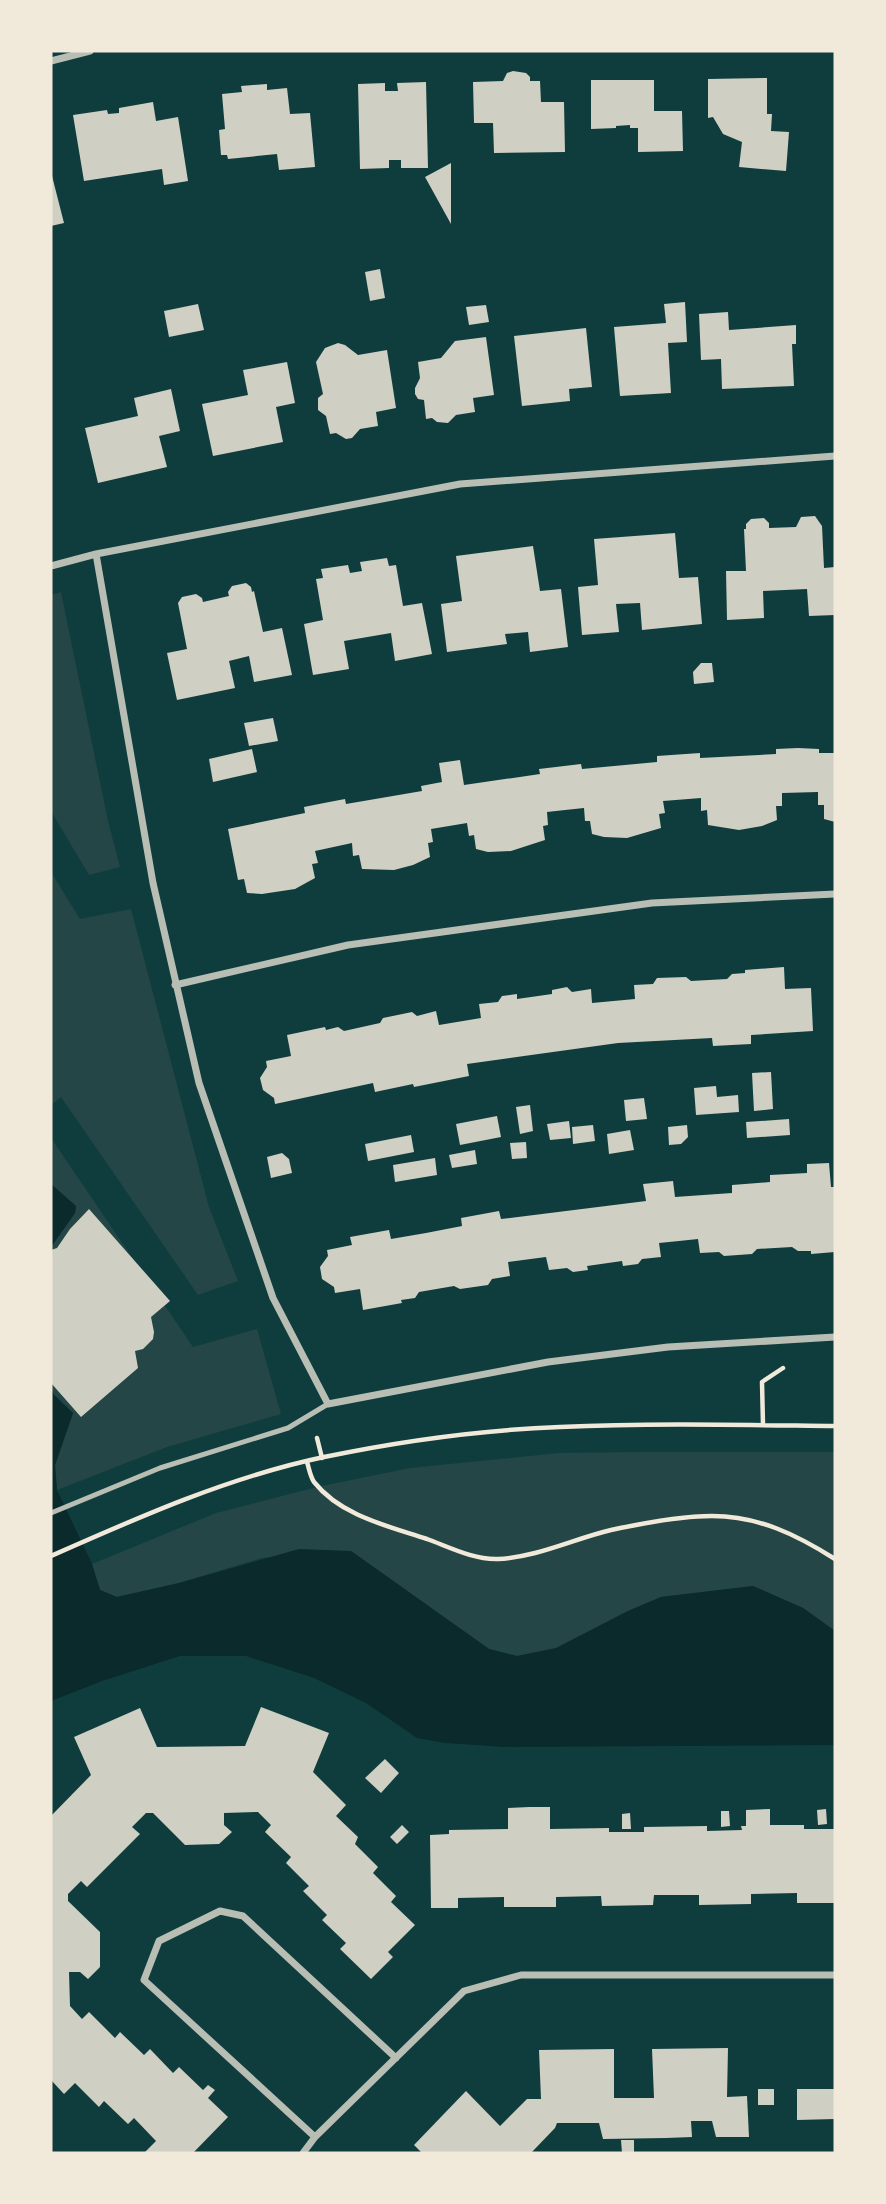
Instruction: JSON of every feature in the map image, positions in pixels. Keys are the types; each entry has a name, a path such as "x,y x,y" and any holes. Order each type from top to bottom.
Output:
{"street":[{"path":"51,61 90,51"},
{"path":"51,566 96,554 460,484 835,456"},
{"path":"96,554 153,883 199,1083 273,1298 328,1404 548,1362 668,1347 835,1338"},
{"path":"175,985 348,945 652,903 835,894"},
{"path":"316,2137 144,1980 159,1941 220,1911 243,1916 396,2058"},
{"path":"303,2153 464,1991 520,1975 835,1975"}],"lane":[{"path":"51,1513 160,1468 288,1427 328,1404"}],"path":[{"path":"763,1425 762,1382 786,1366"},
{"path":"51,1556 191,1497 307,1462 409,1441 493,1432 607,1425 835,1426"},
{"path":"307,1462 313,1480 347,1508 374,1523 468,1555 496,1559 525,1555 611,1530 708,1516 732,1517 789,1532 835,1559"}],"shaded area":[{"path":"61,592 120,867 89,875 51,811 51,595"},
{"path":"51,872 80,919 131,909 209,1207 238,1281 198,1295 61,1097 51,1105"},
{"path":"51,1138 193,1347 257,1329 281,1414 167,1447 57,1490 55,1465 73,1413 51,1389 51,1247 75,1213 76,1207 51,1184"},
{"path":"51,1184 76,1206 75,1213 51,1247"},
{"path":"51,1389 73,1413 55,1465 57,1490 92,1564 100,1590 117,1597 179,1583 299,1549 351,1551 489,1649 517,1656 556,1648 661,1597 753,1586 803,1608 835,1631 835,1745 504,1747 445,1743 417,1738 366,1703 314,1678 246,1656 180,1656 51,1701"},
{"path":"835,1452 835,1631 803,1608 753,1586 661,1597 556,1649 517,1656 489,1649 351,1551 262,1558 179,1583 117,1597 100,1590 92,1564 216,1513 317,1487 410,1468 559,1453"}],"building":[{"path":"507,73 526,73 530,81 540,81 541,102 564,102 565,152 494,153 493,123 474,123 473,82 503,81"},
{"path":"767,78 767,114 772,114 771,131 789,132 786,171 739,167 742,142 723,134 713,117 708,118 708,79"},
{"path":"591,80 654,80 654,111 682,111 683,151 638,152 638,128 630,128 630,125 591,129"},
{"path":"426,82 428,168 401,168 401,160 389,160 389,168 360,169 358,84 385,83 385,91 398,91 397,83"},
{"path":"267,84 267,90 287,88 290,114 310,113 315,167 279,170 277,154 228,159 227,155 221,155 219,130 225,129 222,94 242,92 241,86"},
{"path":"153,102 156,121 178,117 188,181 164,185 162,169 84,181 73,115 107,110 108,114 119,113 119,108"},
{"path":"451,163 451,224 425,177"},
{"path":"51,172 64,223 51,226"},
{"path":"380,269 385,298 370,301 365,272"},
{"path":"685,302 687,342 668,343 671,393 620,396 614,327 666,323 664,304"},
{"path":"198,304 204,330 169,337 164,311"},
{"path":"486,305 489,322 469,325 466,307"},
{"path":"728,312 729,330 796,325 796,344 792,344 794,386 722,389 721,359 701,360 699,314"},
{"path":"586,328 592,387 569,389 570,401 522,406 514,336"},
{"path":"486,337 494,395 473,398 475,412 456,415 448,423 426,419 424,400 418,399 415,394 420,378 418,362 441,358 455,341"},
{"path":"338,343 358,355 387,350 396,408 376,412 378,426 360,429 352,438 346,439 336,433 330,434 326,416 318,410 318,398 323,394 316,362 325,348"},
{"path":"287,362 295,403 276,407 283,442 213,456 202,404 248,395 243,370"},
{"path":"171,389 180,431 159,436 167,467 98,483 85,428 138,416 134,398"},
{"path":"815,516 822,526 824,568 835,567 835,615 809,616 807,589 763,591 764,618 727,620 726,571 746,571 746,524 751,519 764,518 769,523 769,528 796,527 801,517"},
{"path":"675,533 679,578 698,577 702,624 642,630 640,603 616,604 619,632 582,635 578,587 598,585 594,539"},
{"path":"533,546 540,591 561,589 568,647 530,652 528,632 505,634 507,644 447,652 441,604 462,601 456,556"},
{"path":"387,558 389,566 396,565 403,606 422,603 432,654 395,661 391,633 344,641 349,669 313,675 304,624 323,620 316,579 323,578 321,569 348,565 350,573 362,571 360,562"},
{"path":"246,583 252,592 254,591 263,632 282,628 292,675 254,682 249,656 229,661 235,688 177,700 167,653 187,649 178,603 182,597 196,594 203,602 229,596 228,592 232,586"},
{"path":"701,663 712,663 714,682 694,684 693,672"},
{"path":"273,718 278,741 249,746 244,723"},
{"path":"252,749 257,772 213,782 209,759"},
{"path":"776,749 819,749 819,753 835,753 835,822 824,819 824,805 818,805 818,792 782,793 782,806 776,806 777,820 739,830 708,825 707,810 701,811 701,798 663,801 665,813 659,814 661,828 627,838 592,834 590,821 585,821 584,808 547,812 548,825 543,826 545,840 511,851 488,852 476,849 474,835 469,836 467,823 431,829 433,842 428,843 430,857 413,865 394,870 362,869 359,855 353,856 352,843 315,851 318,863 312,864 315,878 295,889 262,894 247,893 244,879 238,880 228,829 305,813 304,807 324,803 345,799 346,804 422,791 421,786 442,782 439,763 460,760 464,785 540,774 539,769 581,764 582,769 657,762 657,756 700,753 700,758 776,754"},
{"path":"784,967 785,989 811,988 813,1031 751,1035 751,1044 713,1046 712,1038 618,1043 467,1064 469,1076 414,1087 413,1084 375,1092 373,1083 275,1104 274,1098 263,1090 260,1078 267,1067 266,1061 291,1056 287,1035 325,1027 326,1030 338,1027 344,1031 412,1012 417,1016 436,1011 439,1025 481,1018 479,1004 498,1002 502,996 517,994 517,999 552,994 552,990 567,987 572,992 591,989 592,1003 635,999 634,985 653,984 657,978 686,977 691,981 727,979 732,974 745,973 745,970"},
{"path":"771,1072 773,1109 754,1111 752,1073"},
{"path":"716,1086 717,1097 738,1095 739,1112 696,1115 694,1088"},
{"path":"644,1098 647,1119 626,1121 624,1100"},
{"path":"530,1105 533,1131 520,1134 516,1107"},
{"path":"497,1116 501,1137 460,1145 456,1124"},
{"path":"789,1119 790,1135 747,1138 746,1122"},
{"path":"569,1121 571,1138 550,1140 547,1124"},
{"path":"593,1125 595,1141 573,1144 572,1127"},
{"path":"687,1125 688,1137 681,1144 669,1145 668,1127"},
{"path":"630,1130 634,1150 609,1154 607,1134"},
{"path":"411,1135 414,1152 368,1161 365,1144"},
{"path":"526,1142 527,1158 512,1159 510,1143"},
{"path":"475,1150 477,1164 452,1168 449,1155"},
{"path":"282,1153 289,1159 292,1173 271,1178 267,1157"},
{"path":"435,1158 437,1175 395,1182 393,1165"},
{"path":"829,1163 831,1187 835,1187 835,1252 811,1254 811,1251 798,1251 792,1247 757,1249 752,1254 724,1256 719,1252 700,1253 698,1239 659,1243 661,1257 642,1259 638,1264 623,1266 622,1261 587,1266 588,1270 573,1272 567,1268 549,1270 546,1257 508,1262 510,1276 492,1279 488,1285 460,1289 454,1286 419,1292 415,1298 401,1300 402,1303 363,1310 360,1289 335,1293 334,1287 322,1279 320,1267 328,1256 327,1250 352,1245 350,1237 389,1230 391,1239 426,1233 462,1226 461,1218 499,1211 501,1219 646,1201 643,1184 673,1181 675,1197 732,1193 732,1185 770,1182 770,1175 807,1173 807,1164"},
{"path":"89,1209 170,1301 151,1317 153,1339 143,1349 135,1351 138,1368 81,1417 51,1383 51,1250 57,1248"},
{"path":"261,1707 329,1733 313,1772 346,1805 336,1816 358,1837 355,1844 378,1867 373,1873 396,1896 391,1902 415,1925 388,1952 393,1957 371,1979 340,1949 346,1943 322,1920 327,1915 303,1891 309,1886 286,1863 291,1857 265,1832 271,1825 258,1812 224,1813 224,1825 232,1832 219,1844 185,1845 153,1813 146,1813 132,1827 140,1834 87,1887 81,1881 68,1894 68,1901 100,1932 100,1967 88,1979 80,1972 69,1972 70,2006 82,2019 89,2012 115,2038 120,2032 144,2055 150,2049 173,2073 179,2067 203,2090 208,2085 215,2090 208,2098 228,2117 193,2153 144,2153 156,2141 134,2118 128,2124 104,2101 99,2107 75,2083 64,2094 51,2080 51,1816 91,1775 74,1737 140,1708 157,1747 245,1746"},
{"path":"385,1759 399,1773 381,1793 365,1778"},
{"path":"550,1807 550,1829 609,1828 609,1832 644,1832 644,1827 707,1826 707,1831 742,1830 741,1826 746,1826 746,1810 770,1809 770,1825 835,1829 835,1903 797,1903 797,1893 751,1894 751,1904 699,1905 699,1895 654,1895 653,1905 602,1906 601,1896 556,1897 556,1907 504,1907 504,1897 458,1898 458,1908 431,1908 430,1835 449,1834 449,1830 508,1829 508,1808"},
{"path":"826,1809 827,1824 818,1825 817,1810"},
{"path":"721,1811 729,1811 730,1826 721,1827"},
{"path":"630,1813 631,1829 622,1829 622,1814"},
{"path":"402,1825 409,1832 397,1844 390,1837"},
{"path":"728,2048 727,2097 747,2096 749,2137 716,2137 712,2121 691,2121 692,2137 603,2139 599,2123 557,2123 531,2153 422,2153 414,2145 466,2091 500,2126 527,2099 541,2099 539,2050 614,2049 614,2098 654,2098 652,2049"},
{"path":"758,2089 774,2089 774,2105 758,2105"},
{"path":"797,2089 835,2089 835,2119 797,2120"},
{"path":"621,2140 634,2140 634,2153 622,2153"}]}
